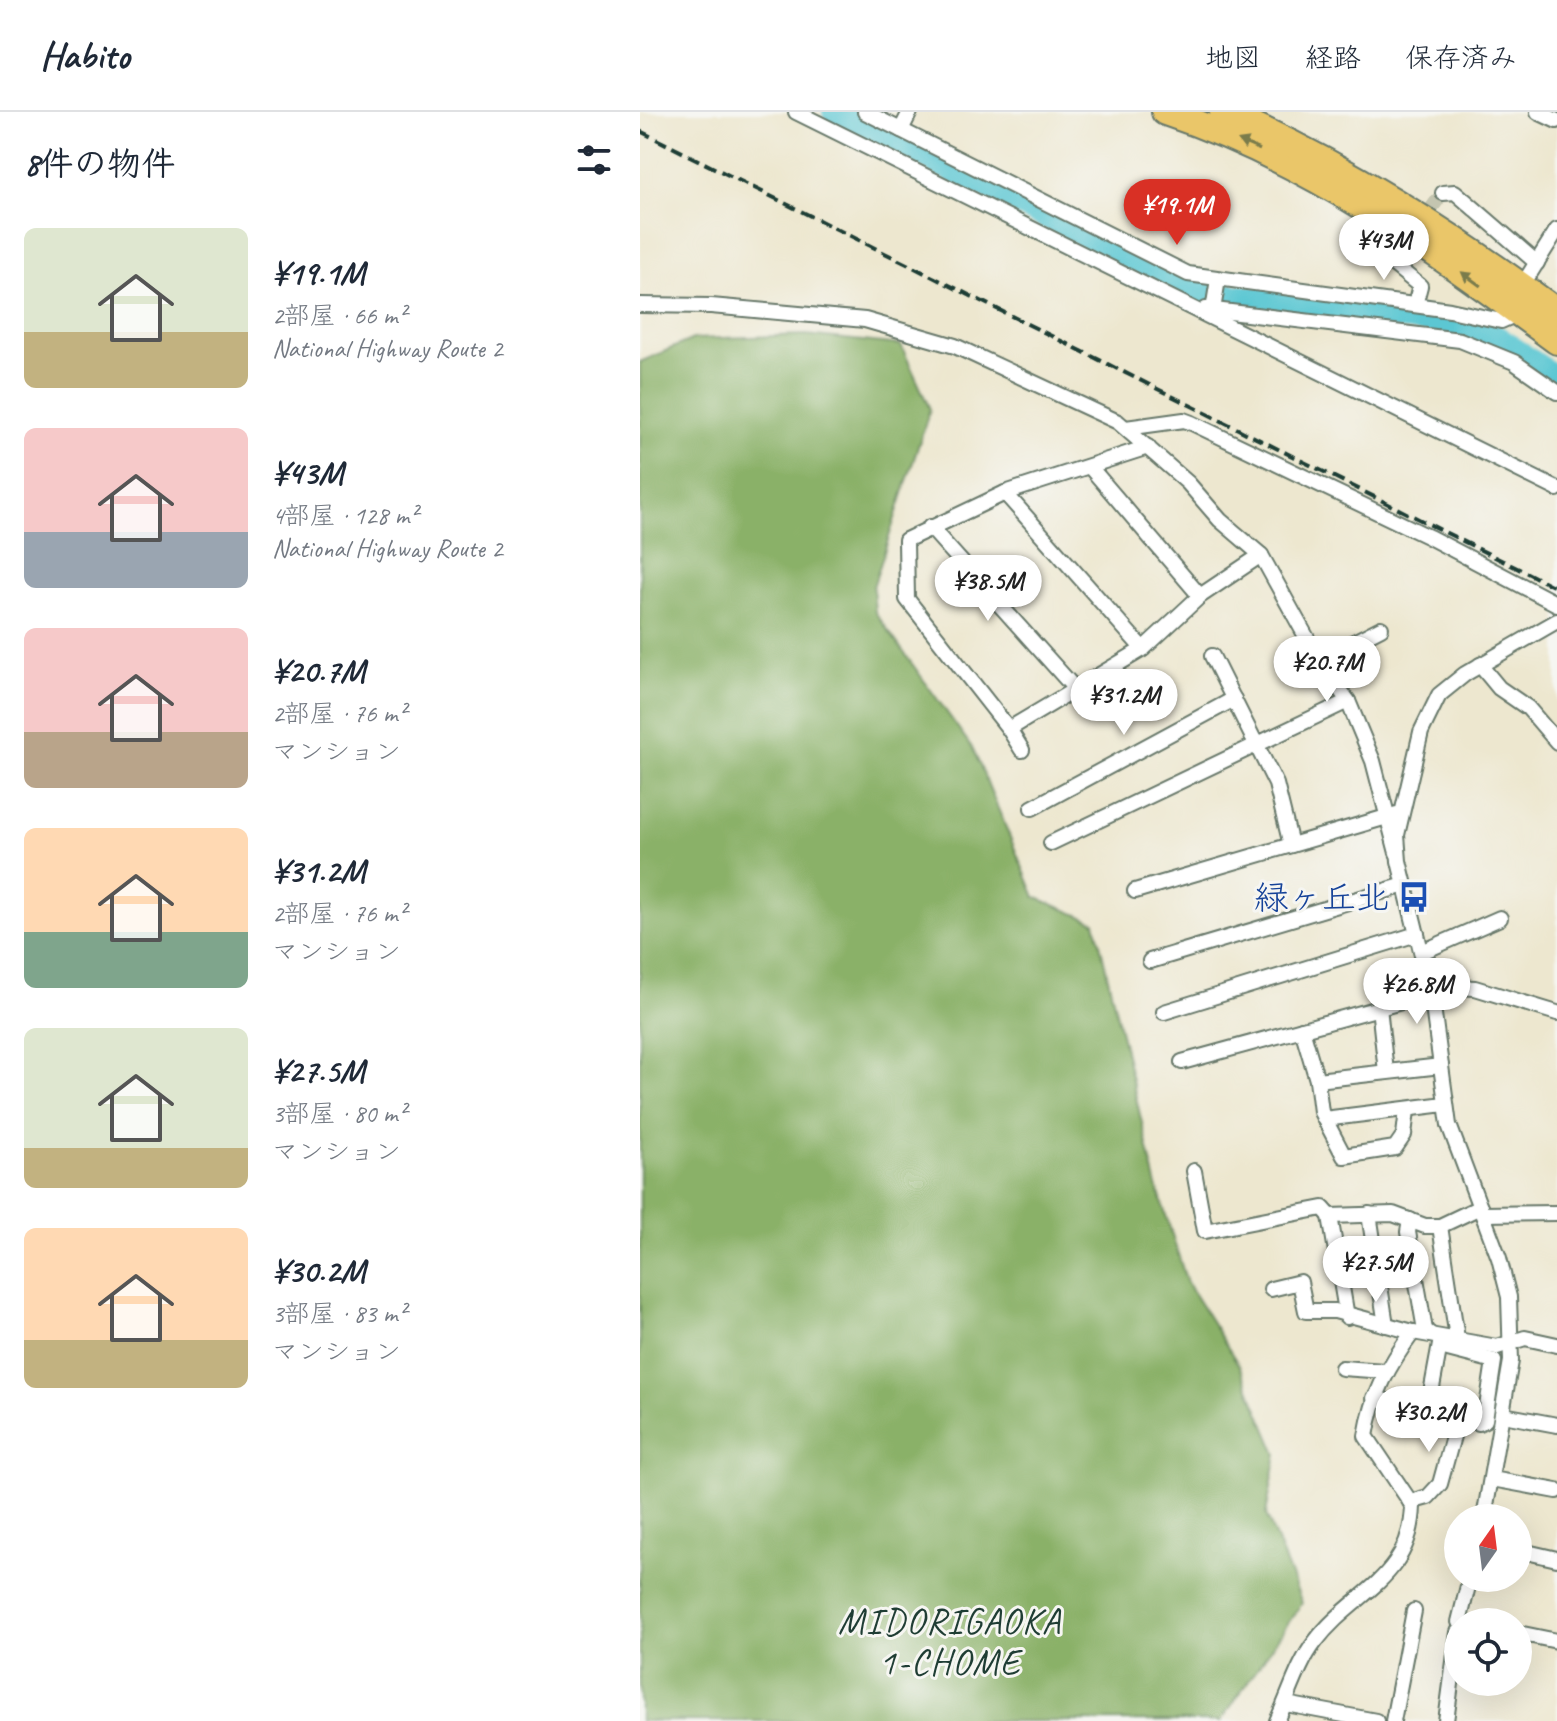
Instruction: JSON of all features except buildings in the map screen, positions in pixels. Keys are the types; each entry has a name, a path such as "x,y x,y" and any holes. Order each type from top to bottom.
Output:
{"highway":[{"path":"1165,112 1254,147 1346,193 1412,236 1557,341"},
{"path":"1223,112 1268,121 1385,194 1557,312"}],"street":[{"path":"796,112 1557,489"},
{"path":"865,112 1188,274 1415,305 1501,321 1519,313"},
{"path":"901,130 910,112"},
{"path":"1538,112 1557,121"},
{"path":"1443,193 1455,192 1537,263"},
{"path":"1522,286 1557,230"},
{"path":"1392,260 1420,286 1415,305"},
{"path":"1213,310 1218,279"},
{"path":"640,305 711,306 865,320 955,346 1089,406 1126,428 1261,555 1319,660 1348,701 1395,815 1397,853 1431,992 1449,1125 1505,1278 1512,1341 1487,1504"},
{"path":"1197,309 1460,340 1514,362 1557,392"},
{"path":"1126,428 1184,420 1192,423 1557,604"},
{"path":"1022,750 907,599 906,540 1005,493 1148,447"},
{"path":"1090,467 1200,596"},
{"path":"1005,493 1143,649"},
{"path":"930,527 1077,691"},
{"path":"1009,729 1143,649 1200,596 1261,555"},
{"path":"1395,815 1431,706 1450,685 1557,621"},
{"path":"1319,660 1381,628"},
{"path":"1212,656 1260,746 1276,784 1291,845"},
{"path":"1480,665 1499,688 1528,708 1557,742"},
{"path":"1032,808 1234,699"},
{"path":"1051,843 1260,746 1348,701"},
{"path":"1135,891 1395,815"},
{"path":"1150,961 1405,885"},
{"path":"1422,952 1500,918"},
{"path":"1164,1012 1417,934"},
{"path":"1182,1062 1456,987 1475,988 1557,1013"},
{"path":"1379,1007 1386,1072"},
{"path":"1302,1029 1317,1080 1324,1119 1344,1156 1395,1148 1404,1135 1407,1110"},
{"path":"1317,1080 1441,1066"},
{"path":"1324,1119 1445,1104"},
{"path":"1194,1171 1205,1231 1323,1208 1330,1216 1347,1317"},
{"path":"1330,1216 1393,1214 1425,1226 1440,1226 1482,1210 1557,1213"},
{"path":"1369,1214 1386,1325"},
{"path":"1374,1398 1479,1423 1485,1420 1494,1361 1425,1330 1410,1246 1410,1220"},
{"path":"1428,1409 1442,1339 1440,1226"},
{"path":"1271,1289 1300,1282 1306,1311 1335,1311 1347,1317 1442,1339 1497,1347 1525,1338 1557,1345"},
{"path":"1277,1721 1314,1643 1384,1580 1403,1554 1412,1513 1410,1502 1366,1436 1374,1398 1385,1371 1413,1332"},
{"path":"1342,1368 1385,1371"},
{"path":"1503,1415 1557,1425"},
{"path":"1410,1502 1428,1497 1440,1484 1458,1418"},
{"path":"1492,1479 1557,1491"},
{"path":"1532,1553 1557,1559"},
{"path":"1393,1721 1414,1611"},
{"path":"1532,1636 1557,1641"},
{"path":"1446,1721 1450,1696"},
{"path":"1286,1704 1371,1721"}],"green space":[{"path":"806,335 901,345 930,409 873,587 875,612 973,749 1035,897 1095,922 1156,1183 1187,1283 1240,1367 1277,1454 1266,1514 1302,1603 1221,1721 640,1721 640,362 693,339"}],"waterway":[{"path":"835,112 1202,293 1450,323 1495,337 1557,380"}],"tunnel":[{"path":"1392,260 1443,193"}],"railway":[{"path":"640,131 1557,588"}],"place":[{"name":"緑ヶ丘北","path":"1414,897"}],"district":[{"name":"MIDORIGAOKA 1-CHOME","path":"950,1642"}]}
